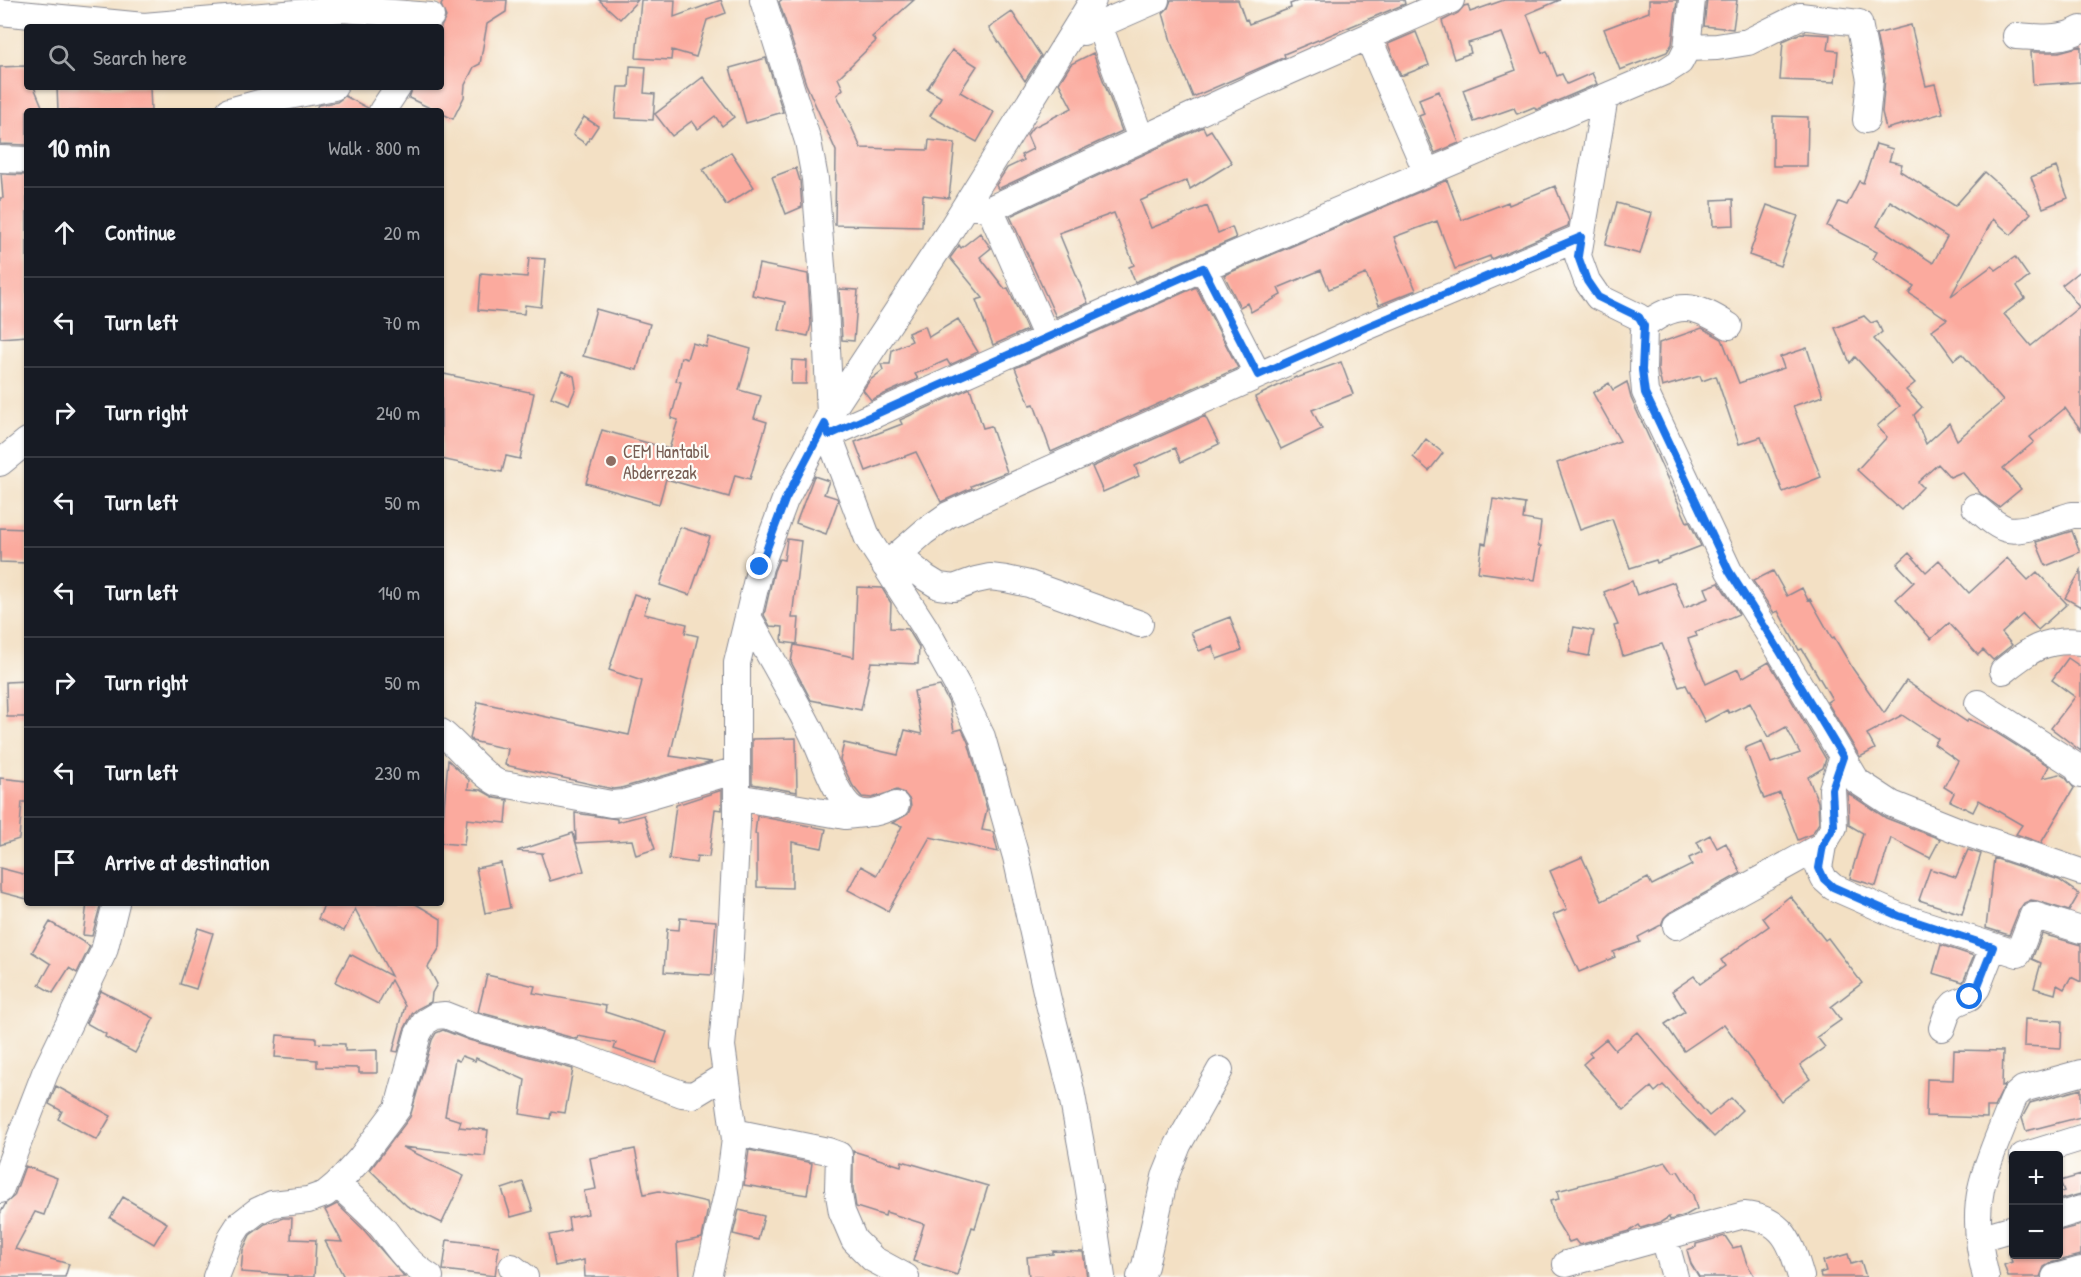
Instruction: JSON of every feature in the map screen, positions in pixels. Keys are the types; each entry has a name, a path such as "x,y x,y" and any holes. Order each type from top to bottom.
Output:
{"street":[{"path":"763,0 808,141 815,179 825,304 828,425 868,539 892,560 939,586 954,588 990,577 1006,579 1029,584 1140,624"},
{"path":"708,1277 729,1185 734,1132 722,1046 730,958 737,797 737,663 760,567 785,500 828,425 978,207 1069,39 1093,0"},
{"path":"1069,39 1156,0"},
{"path":"978,207 1141,140 1451,0"},
{"path":"828,425 1047,338 1203,268 1666,70 1680,62 1687,48 1692,0"},
{"path":"167,24 343,9 431,14"},
{"path":"0,12 123,24"},
{"path":"1687,48 1717,47 1748,42 1800,16 1859,23 1870,81 1866,120"},
{"path":"1098,25 1141,140"},
{"path":"2016,36 2055,38 2071,35 2081,29"},
{"path":"1368,37 1427,173"},
{"path":"240,108 319,90"},
{"path":"384,108 396,90"},
{"path":"1605,97 1578,256 1587,281 1598,297 1639,317 1644,326 1642,370 1645,393 1672,451 1729,571 1857,781 1892,804 1957,830 2081,872"},
{"path":"0,159 24,159"},
{"path":"978,207 1047,338"},
{"path":"892,560 948,515 1364,328 1581,237"},
{"path":"1203,268 1258,375"},
{"path":"1644,326 1661,312 1678,308 1694,308 1710,314 1729,326"},
{"path":"0,463 24,443"},
{"path":"1975,507 2001,527 2017,530 2081,515"},
{"path":"892,560 982,737 995,780 1016,857 1071,1090 1088,1177 1102,1277"},
{"path":"748,617 811,731 843,801 854,810 866,813"},
{"path":"2003,671 2028,650 2048,644 2081,642"},
{"path":"1978,703 2076,766 2081,776"},
{"path":"444,734 456,743 490,779 498,783 611,804 624,803 737,770"},
{"path":"1843,757 1832,789 1834,826 1823,845 1819,868 1824,879 1833,887 1899,916 2018,954 2033,915 2081,930"},
{"path":"737,797 845,816 877,813 896,805"},
{"path":"1676,926 1823,845"},
{"path":"0,1190 45,1073 104,951 115,906"},
{"path":"1942,1028 1948,1011 1954,1004 1970,997 1977,988 1993,947"},
{"path":"216,1277 232,1236 239,1225 256,1211 272,1204 308,1200 325,1194 337,1184 386,1127 398,1108 418,1034 425,1022 435,1016 446,1015 473,1026 575,1054 682,1094 693,1095 726,1075"},
{"path":"1140,1277 1145,1266 1165,1177 1178,1145 1220,1070"},
{"path":"1986,1277 1979,1238 1981,1186 2015,1096 2023,1089 2081,1072"},
{"path":"734,1132 828,1150 839,1155 838,1189 842,1212 854,1240 873,1259 906,1277"},
{"path":"2037,1151 2081,1138"},
{"path":"1988,1166 2009,1160"},
{"path":"337,1184 384,1230 391,1242 412,1265 430,1277"},
{"path":"2063,1214 2081,1209"},
{"path":"1566,1264 1744,1215 1761,1216 1776,1225 1786,1238 1801,1277"},
{"path":"1979,1238 2009,1229"},
{"path":"1664,1237 1675,1277"},
{"path":"2055,1277 2081,1270"}],"building":[{"path":"444,0 507,0 506,12 487,24 480,64 474,67 465,85 464,97 453,119 444,114 444,108 430,108 409,98 412,90 444,90 442,24 446,17 441,5"},
{"path":"599,0 638,0 620,19"},
{"path":"641,0 675,0 674,17 721,0 726,13 707,20 696,57 672,50 671,60 636,58"},
{"path":"781,0 914,0 872,37 876,41 838,78 843,89 837,95 861,148 928,150 929,140 955,143 949,198 923,195 922,227 835,225 836,151 806,84 779,2"},
{"path":"1171,0 1238,0 1245,20 1247,19 1249,24 1291,8 1290,4 1300,0 1404,0 1405,4 1284,54 1285,57 1193,97 1172,45 1163,13"},
{"path":"1504,0 1560,0 1527,14 1542,53 1547,51 1557,76 1562,74 1567,84 1592,73 1597,84 1536,110 1534,107 1517,114 1514,108 1474,122 1463,90 1516,70 1502,33 1468,43 1471,53 1454,59 1442,21 1458,13 1464,6 1468,5 1470,12"},
{"path":"1649,0 1677,0 1672,44 1667,52 1620,70 1604,29 1649,12"},
{"path":"1707,0 1737,0 1733,29 1704,26"},
{"path":"1012,12 1041,56 1025,81 989,28"},
{"path":"1911,25 1926,86 1935,84 1943,113 1886,129 1882,112 1885,77 1876,34"},
{"path":"1416,32 1429,65 1401,76 1388,44"},
{"path":"1801,33 1830,35 1828,50 1838,51 1835,82 1780,80 1783,41"},
{"path":"2081,46 2081,82 2033,85 2031,52 2059,52"},
{"path":"952,50 977,66 960,92 994,112 977,142 930,116 941,97 927,89"},
{"path":"1093,53 1122,131 998,189 996,185 1007,168 1024,160 1021,155 1033,149 1027,135 1032,128 1072,108 1059,83 1071,64"},
{"path":"766,58 783,112 746,123 730,68"},
{"path":"24,66 24,90 35,90 43,108 24,108 24,145 0,144 0,67"},
{"path":"630,66 646,67 644,93 655,94 653,120 615,118 618,87 629,87"},
{"path":"703,77 734,117 722,126 715,116 698,129 692,121 672,136 655,114"},
{"path":"57,90 150,90 151,108 58,108"},
{"path":"1439,91 1459,143 1435,153 1419,116 1424,114 1419,99"},
{"path":"345,96 368,108 316,108 318,105 337,102"},
{"path":"1773,116 1808,117 1807,166 1773,166"},
{"path":"584,117 598,126 586,144 573,135"},
{"path":"1203,127 1206,133 1211,130 1232,163 1190,189 1187,180 1140,201 1151,228 1207,206 1218,233 1232,227 1236,238 1135,282 1129,267 1134,265 1114,213 1059,233 1088,303 1056,317 1010,216"},
{"path":"1876,144 1893,149 1889,161 1902,164 1900,171 1955,206 1985,172 2031,213 2011,235 1993,219 1951,296 1992,266 1996,270 2015,257 2029,277 2017,286 2025,298 2004,314 2031,346 2079,307 2062,285 2081,270 2081,430 2065,408 2030,437 2034,442 2003,468 2021,489 1999,507 1981,494 1962,472 1950,477 1938,464 1918,482 1923,487 1901,510 1857,470 1887,437 1877,426 1900,406 1855,357 1850,363 1835,328 1864,316 1871,323 1877,321 1882,332 1874,339 1915,383 1906,390 1922,407 1914,415 1926,444 1949,423 1957,440 2003,401 1962,354 1954,360 1932,330 1947,319 1909,293 1914,286 1873,259 1877,252 1827,226 1839,202 1847,205 1859,181 1863,183","holes":["1890,201 1947,237 1933,263 1877,226"]},
{"path":"731,152 754,187 726,205 703,170"},
{"path":"2056,167 2068,198 2043,208 2031,177"},
{"path":"796,168 800,181 802,207 786,214 772,177"},
{"path":"1,174 24,175 24,336 0,338 0,198 3,198"},
{"path":"1447,180 1462,220 1508,202 1509,205 1555,186 1569,221 1568,226 1491,259 1490,256 1455,269 1437,221 1394,237 1416,290 1379,305 1366,274 1329,289 1321,270 1278,288 1281,295 1251,312 1247,303 1240,307 1224,275"},
{"path":"1733,199 1734,225 1713,226 1712,200"},
{"path":"1617,203 1652,213 1640,254 1605,245"},
{"path":"1767,205 1798,216 1780,266 1749,255"},
{"path":"980,233 991,248 980,257 1005,289 1008,288 1027,330 993,345 976,300 983,298 950,258 959,245 961,248"},
{"path":"529,258 545,259 541,307 525,305 524,314 478,310 481,273 527,277"},
{"path":"759,264 808,274 811,325 808,336 779,330 785,302 752,295"},
{"path":"1196,287 1238,368 1051,452 1034,404 1030,405 1015,368"},
{"path":"839,289 858,290 854,341 842,340"},
{"path":"596,309 650,324 637,370 583,356"},
{"path":"958,319 978,352 950,365 947,360 915,374 918,379 871,400 863,390 869,381 883,370 881,364 890,364 892,350 912,341 908,333 925,326 929,337"},
{"path":"1702,328 1722,339 1739,383 1784,368 1780,357 1807,348 1823,396 1793,406 1821,477 1783,492 1761,437 1739,444 1716,376 1702,381 1700,376 1662,387 1658,369 1659,343"},
{"path":"709,337 751,349 739,390 761,396 754,418 767,422 750,479 735,475 729,497 666,479 659,504 586,483 602,430 669,449 678,420 671,418 681,382 676,381 681,357 687,359 692,343 706,347"},
{"path":"792,360 807,361 806,384 791,384"},
{"path":"1341,362 1353,394 1312,410 1322,429 1281,449 1255,397 1296,377"},
{"path":"562,371 574,376 576,388 569,404 551,397"},
{"path":"444,374 534,393 520,459 506,456 502,472 444,460"},
{"path":"1627,382 1631,398 1687,522 1689,521 1701,546 1657,563 1656,560 1630,568 1612,519 1580,530 1557,463 1620,441 1593,393 1609,383 1613,390"},
{"path":"970,388 983,428 991,426 1007,472 971,486 972,488 941,502 916,452 866,471 855,442 902,424 900,420"},
{"path":"1205,416 1219,444 1181,462 1175,448 1135,466 1139,476 1103,492 1092,467"},
{"path":"1426,439 1443,453 1429,471 1413,457"},
{"path":"814,476 829,481 824,494 837,498 838,501 826,534 796,523"},
{"path":"1493,499 1525,504 1523,519 1541,522 1538,546 1541,546 1535,580 1478,572 1482,543 1486,544"},
{"path":"680,527 710,537 690,595 660,585"},
{"path":"0,528 24,529 24,563 0,562"},
{"path":"2072,531 2080,552 2046,566 2036,542"},
{"path":"787,539 801,541 792,618 799,618 797,644 782,642 783,627 770,626 764,615 774,571 779,559 784,560"},
{"path":"1909,553 1926,572 1939,560 1969,593 2007,558 2028,580 2037,572 2067,604 2038,630 2023,614 2002,633 2012,645 1993,660 1983,650 1978,655 1949,623 1931,639 1896,599 1914,582 1897,564"},
{"path":"2081,570 2081,607 2065,598"},
{"path":"1773,571 1787,596 1802,588 1832,638 1834,637 1884,713 1906,681 1967,722 1968,719 1992,730 2049,766 2043,778 2060,774 2065,777 2074,788 2041,843 2016,834 2022,825 1979,800 1973,812 1950,801 1954,793 1944,787 1958,761 1934,744 1938,739 1902,715 1867,734 1875,749 1860,757 1827,702 1832,699 1802,649 1799,650 1778,611 1774,613 1753,581"},
{"path":"1632,581 1637,595 1674,582 1684,608 1709,598 1705,588 1719,583 1739,614 1695,632 1697,636 1688,639 1706,684 1738,669 1742,678 1769,662 1826,759 1823,768 1808,777 1818,802 1819,823 1812,834 1798,840 1780,793 1764,799 1745,748 1762,741 1771,763 1800,753 1786,727 1768,737 1750,703 1729,713 1727,710 1705,722 1686,685 1679,687 1662,644 1623,656 1614,626 1618,625 1604,592"},
{"path":"857,587 882,588 891,603 890,628 908,629 919,647 918,664 871,662 861,710 811,700 791,662 794,645 854,657"},
{"path":"634,594 649,599 644,614 687,624 685,633 698,636 670,756 712,762 613,789 505,765 508,749 472,741 470,738 478,702 629,735 642,681 609,670"},
{"path":"1230,617 1242,650 1217,659 1212,646 1199,651 1191,632"},
{"path":"1574,627 1594,631 1589,656 1569,652"},
{"path":"2068,658 2081,667 2081,751 2051,728 2075,697 2052,680"},
{"path":"24,681 24,717 7,717 6,682"},
{"path":"940,686 949,703 954,731 962,729 968,742 987,809 982,830 993,832 998,852 930,837 888,911 848,890 861,866 877,875 902,826 892,823 908,814 911,807 910,800 904,793 897,790 872,798 862,797 853,786 840,760 844,743 898,755 905,730 922,734 914,691"},
{"path":"796,738 797,792 752,784 752,739"},
{"path":"448,760 469,780 468,789 481,790 495,798 508,800 506,823 467,819 464,845 444,843"},
{"path":"0,778 24,781 24,802 22,802 19,839 0,845"},
{"path":"722,790 722,810 715,809 709,857 697,856 696,863 669,859 676,805"},
{"path":"1848,793 1886,818 1940,839 1930,858 1891,838 1876,886 1850,878 1863,833 1849,825"},
{"path":"575,813 617,819 617,822 644,815 655,849 636,855 632,840 576,843"},
{"path":"757,816 826,829 822,848 792,842 792,888 757,887 757,834 755,834"},
{"path":"573,833 584,871 550,881 541,854 543,853 517,851"},
{"path":"1710,835 1717,848 1726,843 1741,873 1669,913 1661,925 1638,937 1640,942 1613,952 1615,957 1579,972 1553,915 1567,909 1550,871 1582,857 1602,901 1648,878 1652,885 1692,865 1689,858 1702,852 1697,842"},
{"path":"1968,850 1981,854 1962,914 1919,900 1930,869 1956,877"},
{"path":"1994,858 2059,880 2079,894 2069,911 2037,901 2031,900 2024,903 2009,935 1986,928"},
{"path":"501,863 510,908 485,913 476,868"},
{"path":"0,868 24,874 24,898 0,892"},
{"path":"1790,896 1825,940 1828,938 1862,983 1831,1007 1841,1020 1817,1037 1825,1047 1800,1065 1810,1079 1781,1101 1724,1024 1684,1051 1665,1024 1685,1011 1672,991 1694,976 1700,984 1725,966 1721,960 1769,926 1763,918"},
{"path":"87,906 100,906 92,936 83,935"},
{"path":"324,906 419,906 441,919 440,947 428,967 437,984 432,993 431,1002 412,1014 404,1030 398,1052 393,1051 405,1006 391,980 378,1004 335,982 350,954 391,976 355,909 344,931 318,919"},
{"path":"680,918 716,921 712,975 664,972 667,929 679,930"},
{"path":"50,922 90,946 77,973 69,968 53,993 39,985 51,964 32,952"},
{"path":"198,928 213,933 196,989 180,984"},
{"path":"2042,934 2081,945 2081,982 2071,977 2064,989 2057,985 2055,994 2034,988 2041,963 2032,959"},
{"path":"1941,945 1974,956 1963,982 1933,973"},
{"path":"487,975 535,986 533,993 606,1006 605,1012 667,1032 656,1063 614,1049 616,1043 578,1036 577,1039 478,1012"},
{"path":"101,991 154,1018 135,1053 105,1037 106,1034 86,1023"},
{"path":"2025,1019 2062,1021 2061,1048 2024,1046"},
{"path":"443,1030 469,1040 573,1069 565,1113 551,1111 550,1119 520,1114 525,1080 476,1058 475,1061 462,1056 459,1061 455,1059 445,1116 461,1121 459,1127 488,1130 485,1156 402,1147 464,1176 442,1223 407,1206 370,1170 410,1117 432,1040 436,1033"},
{"path":"1637,1032 1709,1116 1731,1098 1742,1110 1714,1137 1663,1085 1655,1092 1651,1087 1624,1110 1583,1064 1592,1056 1589,1053 1606,1039 1615,1050"},
{"path":"277,1035 316,1038 316,1043 345,1044 345,1051 377,1050 377,1073 359,1073 359,1068 317,1067 317,1060 275,1057"},
{"path":"1954,1050 2003,1051 2002,1086 2005,1085 1994,1107 1987,1107 1987,1118 1926,1116 1927,1079 1953,1080"},
{"path":"56,1086 111,1116 97,1140 58,1119 62,1111 49,1104"},
{"path":"2081,1089 2081,1117 2026,1131 2022,1118 2030,1103"},
{"path":"635,1149 644,1194 659,1191 707,1202 708,1208 702,1238 677,1243 679,1277 585,1277 584,1260 555,1266 549,1235 570,1231 568,1218 588,1214 584,1191 596,1189 590,1158"},
{"path":"749,1150 812,1163 807,1195 744,1185"},
{"path":"853,1151 901,1166 902,1161 988,1186 957,1275 913,1261 924,1224 886,1212 885,1216 856,1207 853,1188"},
{"path":"1666,1162 1673,1172 1678,1171 1693,1195 1697,1209 1670,1220 1669,1217 1641,1228 1639,1225 1630,1231 1579,1245 1575,1240 1569,1242 1555,1219 1550,1201 1559,1199 1557,1191"},
{"path":"25,1166 57,1178 44,1215 35,1212 15,1249 69,1264 65,1277 0,1277 0,1214 6,1203 14,1196"},
{"path":"2081,1175 2081,1194 2063,1199 2063,1180"},
{"path":"523,1182 533,1211 511,1217 502,1189"},
{"path":"123,1197 167,1223 154,1244 110,1218"},
{"path":"337,1204 363,1229 405,1277 344,1277 325,1241 342,1242 325,1210"},
{"path":"739,1210 764,1216 758,1240 733,1234"},
{"path":"283,1218 292,1218 291,1239 316,1240 314,1277 287,1277 287,1275 241,1272 243,1250 250,1235 265,1224"},
{"path":"2081,1225 2081,1255 2051,1263 2044,1267 2040,1277 2008,1277 2004,1265 2012,1262 2011,1259 2063,1259 2063,1230"},
{"path":"1725,1236 1733,1248 1741,1246 1747,1264 1755,1277 1699,1277 1691,1264 1687,1250 1696,1247 1696,1244"},
{"path":"447,1240 499,1246 495,1276 443,1270"},
{"path":"1053,1251 1083,1252 1087,1277 1029,1277 1027,1257 1053,1254"},
{"path":"1848,1254 1851,1264 1861,1261 1866,1277 1821,1277 1820,1273 1826,1271 1823,1261"}],"place":[{"name":"CEM Hantabil Abderrezak","path":"611,461"}],"route":[{"path":"760,567 785,500 825,424 829,435 1203,268 1258,375 1581,237 1578,256 1587,281 1598,297 1639,317 1644,326 1642,370 1645,393 1729,571 1843,757 1832,789 1834,826 1823,845 1819,868 1824,879 1833,887 1899,916 1993,947 1977,988 1970,997"}]}
